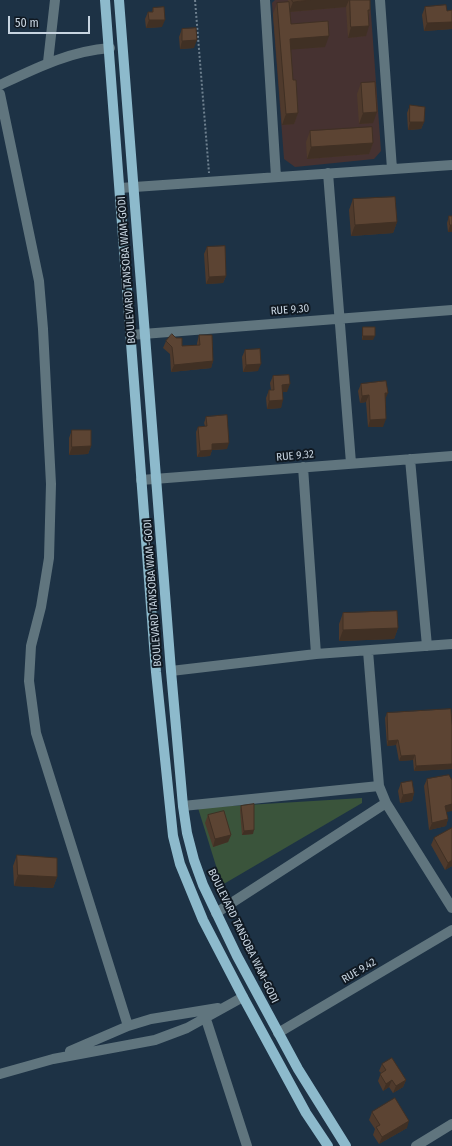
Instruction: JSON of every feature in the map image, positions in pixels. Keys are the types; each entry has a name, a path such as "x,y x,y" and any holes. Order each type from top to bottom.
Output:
{"main road":[{"name":"BOULEVARD TANSOBA WAM-GODI","path":"105,0 110,48 156,672 173,836 180,864 201,914 243,997 306,1113 328,1146"},
{"name":"BOULEVARD TANSOBA WAM-GODI","path":"119,0 144,334 183,806 194,860 216,913 278,1033 320,1107 346,1146"}],"street":[{"path":"48,62 55,0"},
{"path":"264,0 276,178"},
{"path":"380,0 392,170"},
{"path":"0,85 48,62 92,50 110,48"},
{"path":"0,94 39,281 44,329 51,484 49,558 41,607 32,646 29,681 32,706 36,733 128,1026"},
{"path":"120,188 452,165"},
{"path":"328,173 351,463"},
{"name":"RUE 9.30","path":"130,335 452,310"},
{"name":"RUE 9.32","path":"141,480 452,456"},
{"path":"410,459 427,646"},
{"path":"303,467 316,654"},
{"path":"171,671 316,654 452,644"},
{"path":"368,651 379,786 386,803 452,908"},
{"path":"183,806 379,786"},
{"path":"216,913 386,803"},
{"name":"RUE 9.42","path":"278,1033 452,930"},
{"path":"53,1059 128,1026 151,1019 205,1014 224,1007 243,997"},
{"path":"0,1074 53,1059 155,1040 187,1028 205,1014"},
{"path":"205,1014 248,1146"},
{"path":"416,1146 452,1124"}],"path":[{"path":"195,0 210,182"}],"shaded area":[{"path":"275,0 370,0 381,151 374,159 295,167 284,159 272,3"}],"green space":[{"path":"362,798 362,803 222,885 198,808"}],"building":[{"path":"292,0 311,0 293,2"},
{"path":"350,0 370,0 370,10 368,10 369,26 351,27"},
{"path":"289,2 291,24 328,21 329,36 290,39 293,80 296,80 298,113 286,114 277,3"},
{"path":"446,5 447,11 452,10 452,22 427,23 425,7"},
{"path":"164,7 165,20 149,20 148,12 153,12 153,8"},
{"path":"196,28 197,40 182,41 182,29"},
{"path":"375,82 377,112 363,113 361,83"},
{"path":"410,105 425,107 424,122 410,122"},
{"path":"372,127 373,143 311,147 310,131"},
{"path":"395,197 397,222 355,225 353,199"},
{"path":"449,216 452,216 452,225 450,225"},
{"path":"225,246 226,276 209,277 207,247"},
{"path":"363,327 375,327 375,336 363,336"},
{"path":"172,334 176,338 182,338 182,346 200,345 199,335 212,335 213,361 174,365 172,347 166,341"},
{"path":"260,349 261,364 246,365 245,350"},
{"path":"289,375 290,384 282,385 283,400 269,401 269,390 274,390 273,376"},
{"path":"386,381 388,393 385,393 386,419 370,420 369,395 362,396 361,384"},
{"path":"227,415 229,443 212,444 212,450 200,451 198,427 207,426 206,417"},
{"path":"72,430 91,430 91,446 72,447"},
{"path":"397,611 398,628 343,630 343,613"},
{"path":"451,709 452,764 416,766 415,755 401,756 398,740 388,741 387,713"},
{"path":"449,775 452,780 452,804 445,806 448,819 432,823 427,779"},
{"path":"412,781 414,793 403,795 401,783"},
{"path":"254,804 254,830 244,831 241,806"},
{"path":"224,811 231,835 215,839 208,815"},
{"path":"452,828 452,860 448,863 434,838"},
{"path":"17,855 57,858 57,877 18,875"},
{"path":"392,1058 406,1080 396,1086 392,1080 386,1084 380,1074 386,1070 382,1064"},
{"path":"395,1098 409,1121 382,1137 376,1127 380,1125 372,1112"}]}
